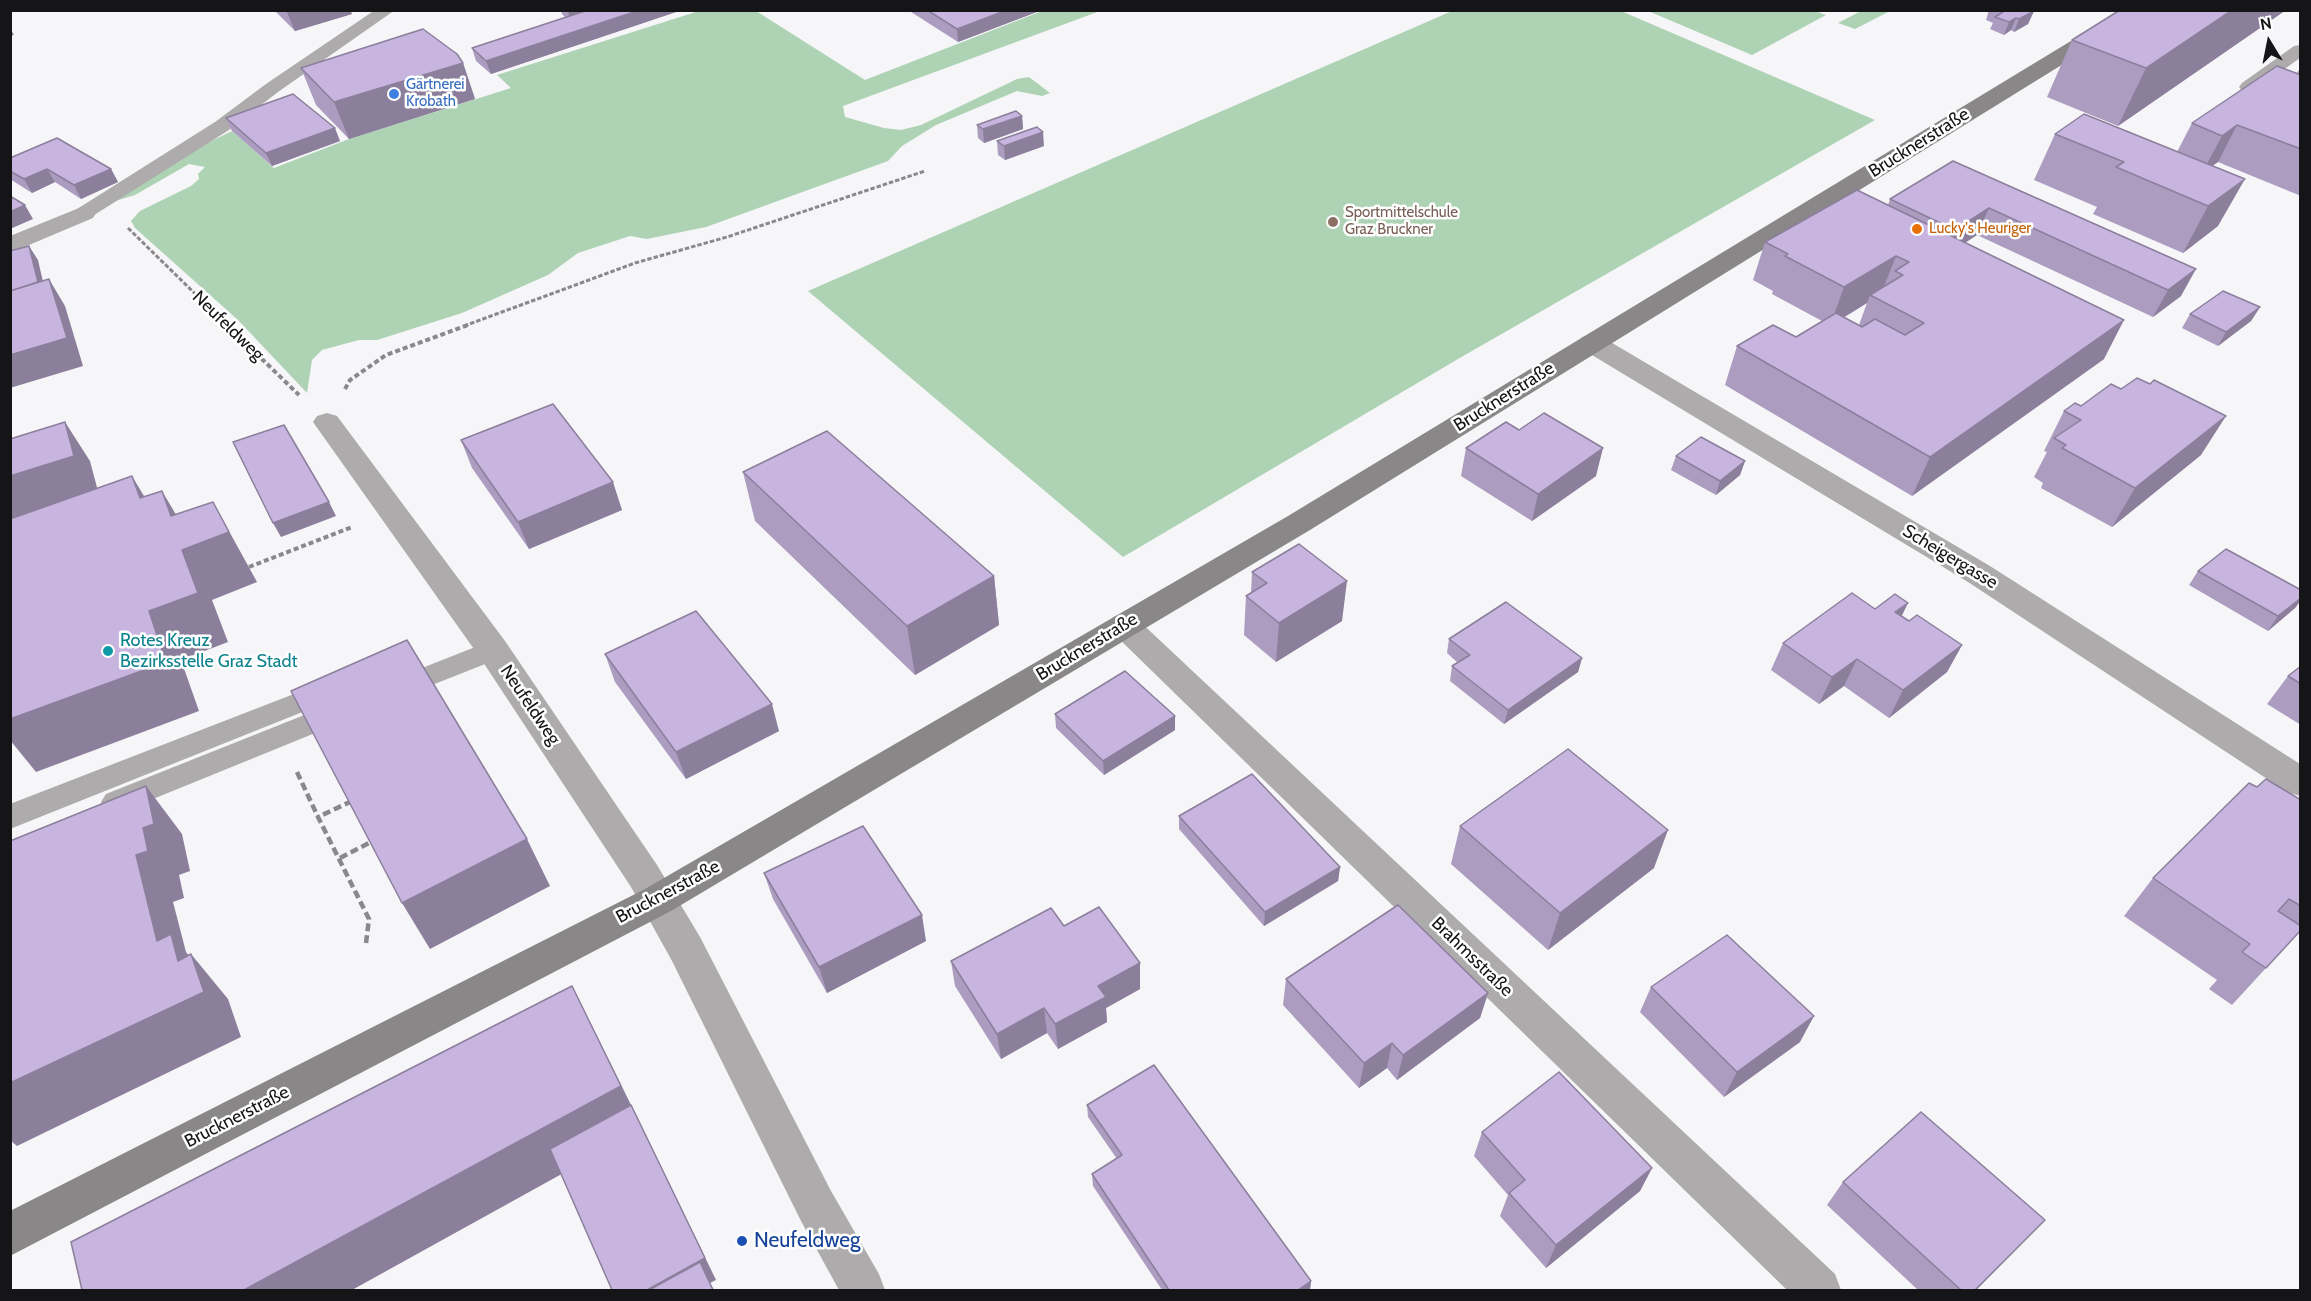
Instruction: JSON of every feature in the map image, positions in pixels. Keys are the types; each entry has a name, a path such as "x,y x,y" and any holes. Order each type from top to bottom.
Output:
{"main road":[{"name":"Brucknerstraße","path":"10,1235 580,938 658,900 1299,523 2137,10"}],"street":[{"path":"10,246 84,213"},
{"name":"Scheigergasse","path":"1592,342 1979,574 2301,782"},
{"name":"Neufeldweg","path":"327,422 493,650 644,876 686,949 816,1206 863,1290"},
{"name":"Brahmsstraße","path":"1124,625 1819,1290"}],"lane":[{"path":"84,213 222,126 272,88 387,10"},
{"path":"2233,98 2301,50"},
{"path":"65,823 493,650"},
{"path":"10,817 332,689"}],"path":[{"path":"327,422 350,380 386,354 635,263 727,237 925,171"},
{"name":"Neufeldweg","path":"84,213 117,218 327,422"},
{"path":"249,567 361,523"},
{"path":"279,736 369,919 366,943"},
{"path":"318,817 352,801"},
{"path":"340,858 373,841"}],"green space":[{"path":"699,11 756,11 865,80 1042,11 1100,11 843,106 845,117 884,128 901,130 921,125 1017,79 1029,77 1050,93 1042,96 1017,91 936,125 902,146 888,161 706,227 647,239 630,236 578,253 548,275 462,313 377,340 359,340 322,350 312,360 307,393 238,320 135,228 131,221 140,211 191,186 199,179 198,174 205,167 189,164 135,195 112,202 193,150 232,131 274,168 349,139 511,88 497,75"},
{"name":"Sportmittelschule Graz Bruckner","path":"1452,11 1621,11 1875,120 1458,359 1123,557 808,291"},
{"path":"1648,11 1815,11 1826,15 1752,55"},
{"path":"1861,11 1890,11 1855,29 1838,23"}],"building":[{"path":"588,10 640,10 486,61 472,48"},
{"path":"927,10 1007,10 957,29"},
{"path":"1998,10 2034,11 2009,22 1995,17 2003,12"},
{"path":"2120,10 2232,10 2146,68 2072,40"},
{"path":"423,29 457,54 463,63 334,102 301,68"},
{"path":"2277,66 2301,75 2301,149 2237,125 2222,136 2192,123"},
{"path":"293,94 335,128 266,153 226,118"},
{"path":"1016,111 1022,116 983,129 977,125"},
{"path":"2084,114 2245,179 2208,206 2116,167 2124,162 2055,134"},
{"path":"1037,127 1043,132 1004,146 997,141"},
{"path":"57,138 111,169 74,185 47,169 24,179 10,171 10,158"},
{"path":"1953,161 2196,269 2168,290 1989,208 1955,230 1890,199"},
{"path":"1857,190 2124,320 1930,457 1737,346 1773,325 1796,337 1836,313 1862,327 1875,319 1905,335 1924,323 1870,295 1903,275 1895,271 1909,262 1896,256 1844,287 1785,256 1788,254 1765,242"},
{"path":"10,196 25,205 10,212"},
{"path":"29,246 38,282 10,291 10,251"},
{"path":"49,279 67,338 10,355 10,291"},
{"path":"2223,291 2260,307 2226,332 2190,314"},
{"path":"2137,378 2150,384 2154,380 2226,416 2135,488 2062,448 2066,445 2054,438 2081,420 2064,411 2075,403 2081,406 2111,384 2121,389"},
{"path":"553,404 613,482 518,522 461,440"},
{"path":"1544,413 1603,448 1538,494 1466,448 1506,422 1519,430"},
{"path":"65,422 74,456 10,476 10,439"},
{"path":"284,425 329,502 273,523 233,442"},
{"path":"827,431 994,576 907,626 743,472"},
{"path":"1701,437 1745,461 1720,481 1676,456"},
{"path":"132,476 140,498 162,491 171,516 213,502 229,532 182,550 198,593 149,611 166,662 10,719 10,519"},
{"path":"1299,544 1347,581 1279,623 1246,596 1267,583 1252,572"},
{"path":"2226,549 2301,590 2301,598 2278,616 2198,571"},
{"path":"1852,593 1875,609 1895,594 1908,603 1895,612 1909,621 1917,615 1962,645 1903,690 1857,659 1832,677 1783,643"},
{"path":"1506,602 1582,658 1508,710 1452,666 1470,655 1449,639"},
{"path":"696,611 772,704 676,752 605,654"},
{"path":"407,640 527,839 402,903 291,691"},
{"path":"2301,666 2301,684 2288,676"},
{"path":"1125,671 1175,716 1103,761 1055,714"},
{"path":"1568,749 1668,830 1560,913 1460,826"},
{"path":"1252,774 1340,867 1265,912 1179,816"},
{"path":"2266,779 2301,800 2301,906 2289,899 2278,911 2301,926 2301,930 2266,968 2242,952 2250,944 2153,878 2249,783 2257,787"},
{"path":"146,786 154,824 143,828 148,851 136,855 157,941 171,934 178,961 191,954 204,992 10,1083 10,841"},
{"path":"863,826 922,915 819,967 764,873"},
{"path":"1398,905 1488,993 1403,1055 1392,1043 1364,1063 1286,979"},
{"path":"1099,907 1140,963 1098,986 1106,997 1055,1024 1044,1008 997,1034 951,961 1051,908 1064,926"},
{"path":"1727,935 1814,1016 1737,1072 1651,987"},
{"path":"572,986 621,1086 244,1290 82,1290 71,1242"},
{"path":"1154,1065 1311,1281 1298,1290 1169,1290 1092,1174 1122,1155 1087,1105"},
{"path":"1559,1072 1652,1168 1556,1245 1509,1193 1525,1180 1482,1132"},
{"path":"631,1105 705,1258 647,1290 612,1290 550,1149"},
{"path":"1921,1112 2045,1220 1975,1290 1961,1290 1843,1182"},
{"path":"700,1262 713,1290 649,1290"}],"place":[{"name":"Gärtnerei Krobath","path":"394,94"},
{"name":"Sportmittelschule Graz Bruckner","path":"1333,222"},
{"name":"Lucky's Heuriger","path":"1917,229"},
{"name":"Rotes Kreuz Bezirksstelle Graz Stadt","path":"108,651"},
{"name":"Neufeldweg","path":"742,1241"}]}
